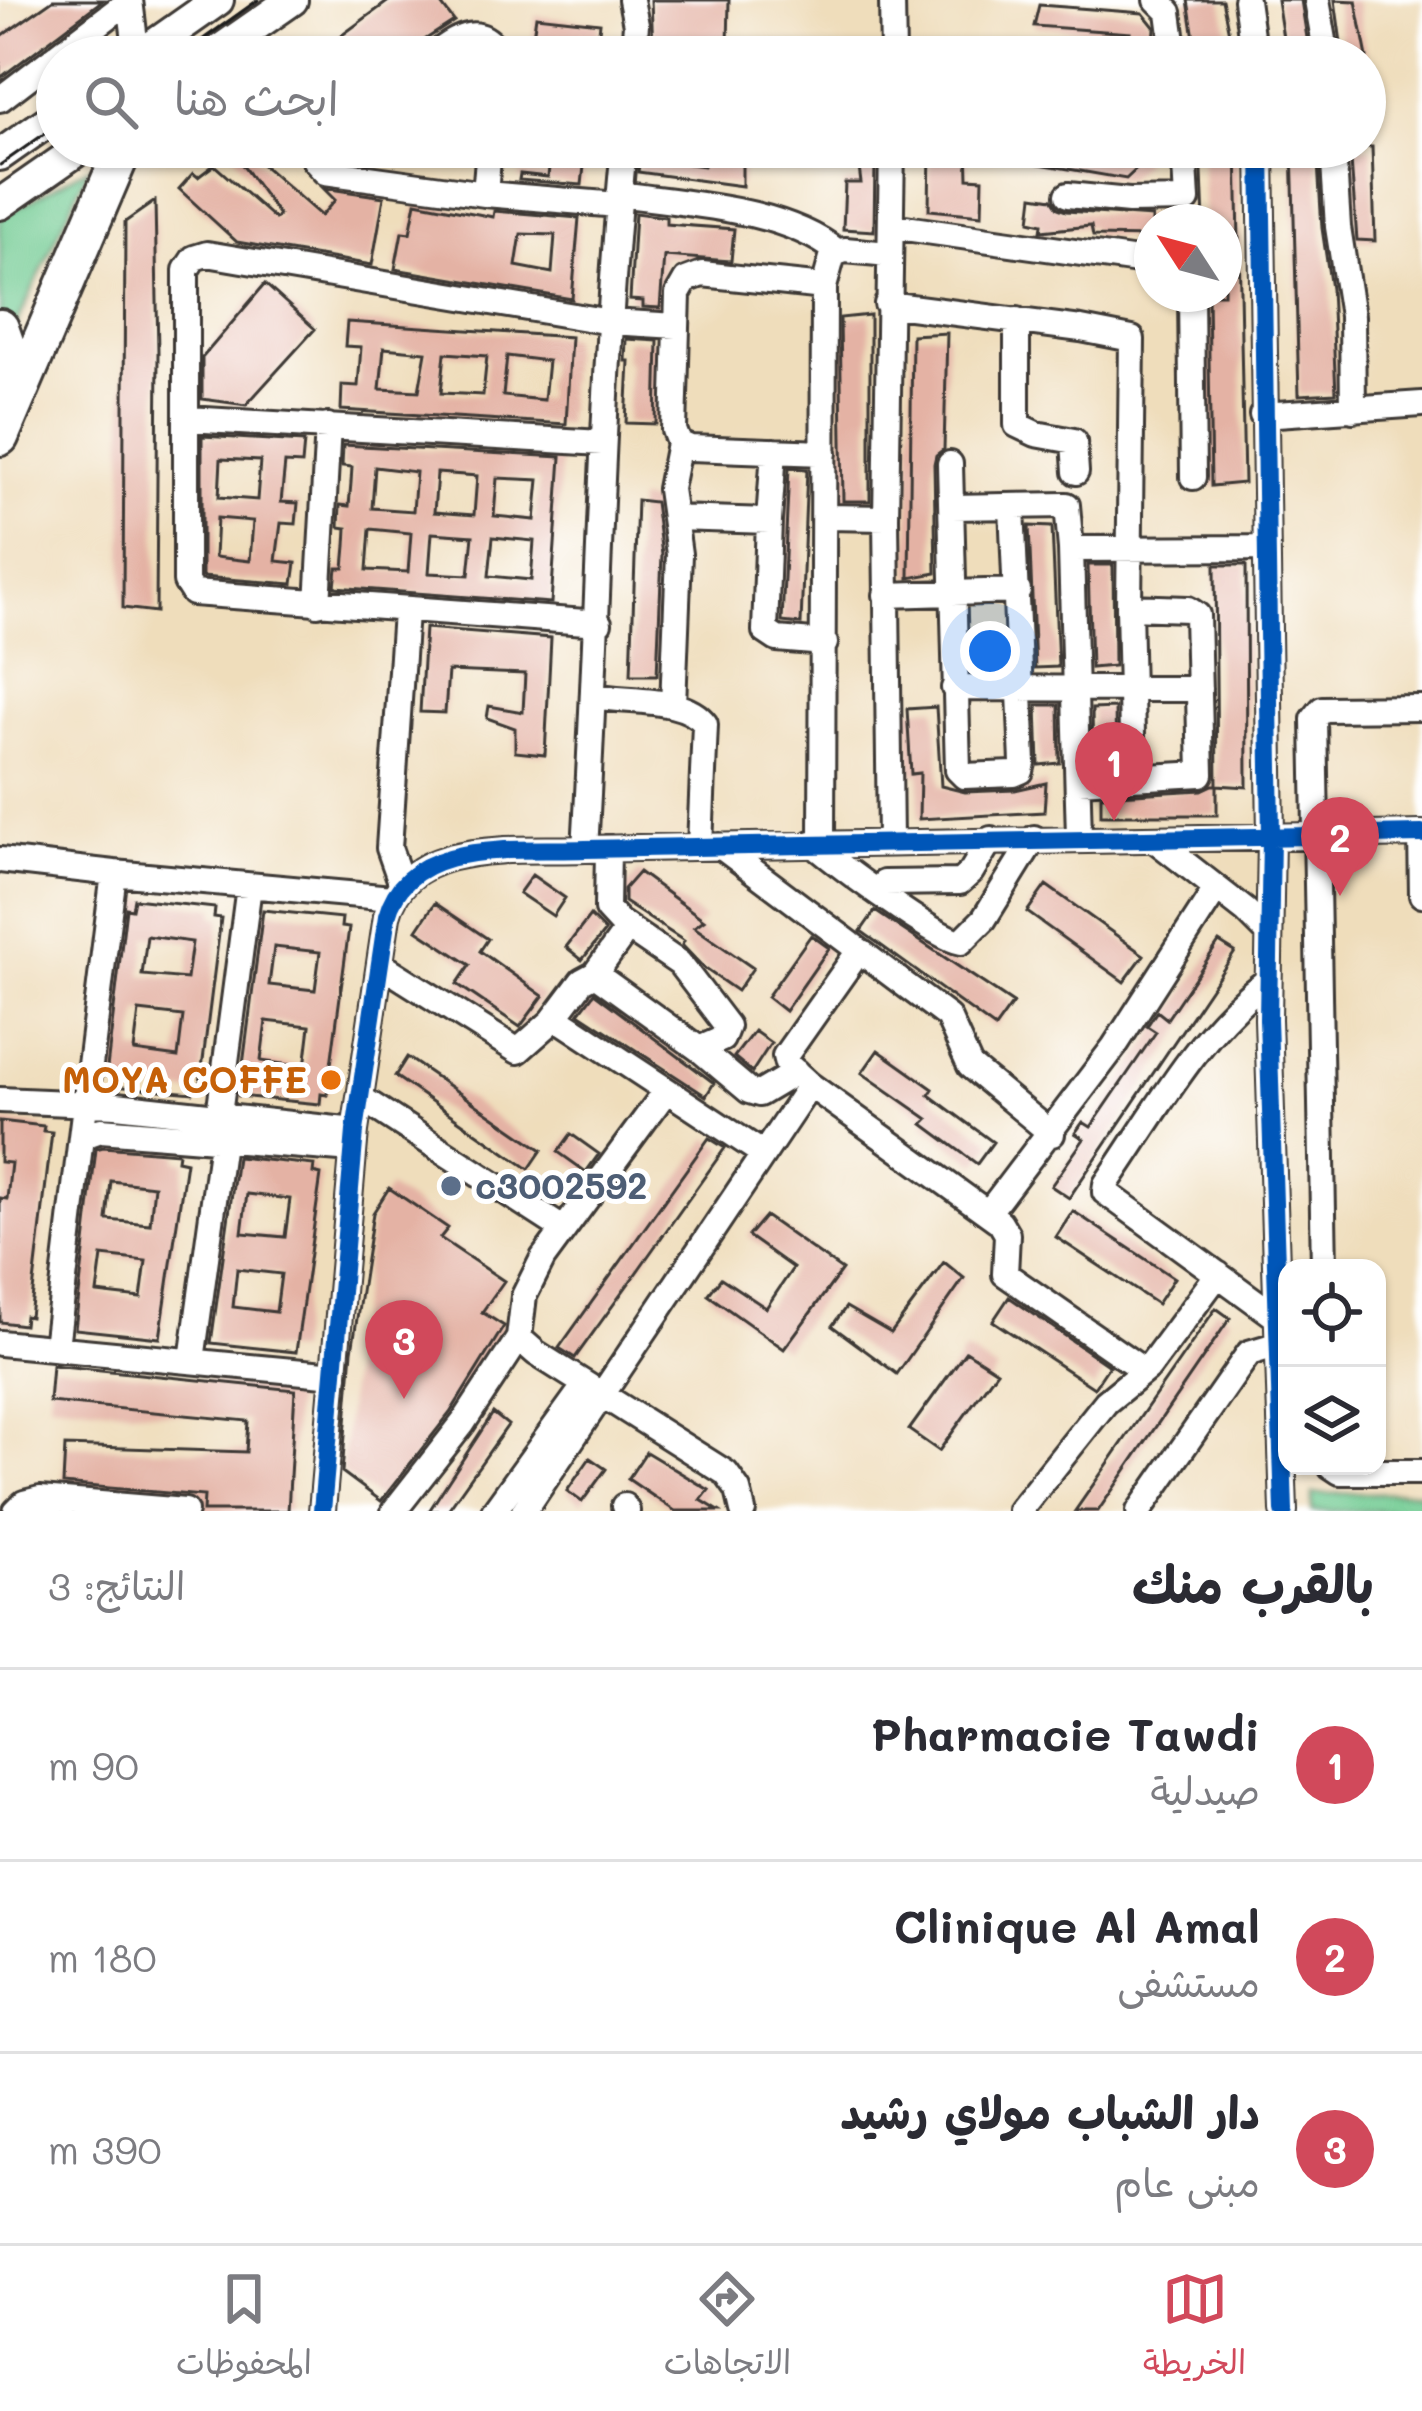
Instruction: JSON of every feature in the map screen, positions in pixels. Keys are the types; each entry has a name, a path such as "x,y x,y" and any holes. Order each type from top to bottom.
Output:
{"highway":[{"path":"3,429 95,168"},
{"path":"3,429 115,168"},
{"path":"0,328 6,345 0,379"}],"main road":[{"path":"167,36 218,0"},
{"path":"240,36 292,0"},
{"path":"0,155 36,130"},
{"path":"0,204 52,168"}],"street":[{"path":"83,36 130,0 134,36"},
{"path":"632,0 635,36"},
{"path":"892,0 893,36"},
{"path":"1157,0 1169,12 1172,36"},
{"path":"1246,0 1251,36"},
{"path":"1317,0 1323,36"},
{"path":"0,99 36,72"},
{"path":"321,168 485,194 619,199 782,222 820,237 838,252 890,254"},
{"path":"485,194 487,168"},
{"path":"622,168 602,442 594,696 596,849 608,909 628,928 670,954 727,1026 722,1039 699,1049"},
{"path":"885,890 892,168"},
{"path":"1185,168 1188,204"},
{"path":"1261,168 1271,837 1267,932 1284,1511"},
{"path":"1334,168 1338,226 1346,258 1353,410"},
{"path":"1068,195 1147,204"},
{"path":"891,226 1134,260"},
{"path":"817,843 825,643 824,286 829,259 838,252"},
{"path":"598,623 198,596 188,589 186,270 201,254 610,322 677,326"},
{"path":"673,705 679,554 671,476 679,443 674,430 678,294 695,275 824,286"},
{"path":"887,304 1132,339 1132,778"},
{"path":"1192,312 1193,477"},
{"path":"1018,320 1017,425 1023,431 1074,441 1076,472"},
{"path":"1262,415 1422,404"},
{"path":"188,419 602,442"},
{"path":"318,604 328,426"},
{"path":"679,443 690,448 824,453"},
{"path":"774,451 766,631 777,639 825,643"},
{"path":"950,464 953,688 958,770 964,776 1022,770 1012,506"},
{"path":"952,507 1067,505 1078,837"},
{"path":"826,517 886,518"},
{"path":"676,518 769,520"},
{"path":"1071,549 1266,548"},
{"path":"886,596 1018,591"},
{"path":"1078,781 1201,774 1197,615 1193,610 1129,607"},
{"path":"322,1511 354,1141 380,964 397,892 389,848 405,612"},
{"path":"953,688 1199,689"},
{"path":"594,696 690,709 705,724 710,846"},
{"path":"1324,1259 1314,837 1317,712 1422,708"},
{"path":"397,892 411,874 434,862 465,855 884,841 1422,834 1422,895"},
{"path":"817,843 952,941 961,942 985,919 1034,838"},
{"path":"885,890 960,882 991,839"},
{"path":"1155,840 1267,932"},
{"path":"710,846 948,1017 970,1066 1052,1134"},
{"path":"0,860 249,886 397,892"},
{"path":"975,866 1016,869"},
{"path":"56,1347 114,873"},
{"path":"219,1115 249,886"},
{"path":"988,1213 1052,1134 1216,889"},
{"path":"380,964 512,1050 522,1048 552,1022 582,981 596,974 628,928"},
{"path":"859,951 785,1056 803,1079 1005,1228 1005,1274 1143,1370"},
{"path":"596,974 748,1090 759,1094 803,1079"},
{"path":"1268,980 1237,1005 1204,1043 1105,1192 1275,1316"},
{"path":"552,1022 560,1020 762,1153"},
{"path":"494,1511 594,1390 762,1153 803,1079"},
{"path":"394,1511 463,1423 519,1337 530,1283 563,1229 666,1091"},
{"path":"361,1098 563,1229"},
{"path":"0,1100 219,1115 354,1141"},
{"path":"81,1137 101,1130 222,1142 354,1141"},
{"path":"192,1360 222,1142"},
{"path":"1019,1511 1106,1402 1143,1370 1218,1274"},
{"path":"519,1337 726,1473 738,1490 743,1511"},
{"path":"0,1343 335,1375"},
{"path":"1139,1511 1249,1353 1276,1345"},
{"path":"524,1511 594,1390"},
{"path":"1386,1472 1422,1472"},
{"path":"16,1511 40,1499 184,1511"}],"green space":[{"path":"89,168 0,361 0,218"},
{"path":"1422,1492 1422,1511 1312,1511 1312,1494"}],"building":[{"path":"53,0 103,0 55,36 36,36 36,51 0,78 0,37"},
{"path":"390,0 438,0 454,21 431,36 341,36"},
{"path":"651,0 729,0 728,36 652,36"},
{"path":"1188,0 1222,0 1230,36 1194,36"},
{"path":"1277,0 1301,0 1307,36 1283,36"},
{"path":"1335,0 1356,1 1363,36 1340,36"},
{"path":"1039,5 1143,13 1155,28 1154,36 1130,36 1034,26"},
{"path":"536,16 600,23 598,36 533,36"},
{"path":"217,168 275,219 279,215 244,168 266,168 321,216 335,200 323,188 384,197 372,265 237,242 179,189 193,173 198,177"},
{"path":"549,168 584,168 582,185 519,180 520,174 548,177"},
{"path":"639,168 742,168 742,186 638,172"},
{"path":"859,168 875,168 874,231 843,229 845,183 861,183"},
{"path":"930,168 968,168 968,178 983,179 982,215 929,210"},
{"path":"1063,168 1138,168 1126,179"},
{"path":"1202,168 1237,168 1238,204 1203,204"},
{"path":"1293,168 1318,168 1336,393 1299,395"},
{"path":"1352,168 1373,168 1375,241 1357,240"},
{"path":"1033,196 1052,199 1066,211 1134,216 1134,237 1093,236 1091,226 1041,231 1042,224 1030,221"},
{"path":"155,201 156,612 123,608 125,222"},
{"path":"416,202 493,217 494,211 579,218 572,299 395,269 402,232 410,233","holes":["521,234 555,235 552,273 516,266"]},
{"path":"635,213 666,217 666,224 734,229 731,261 664,256 660,308 643,307 643,301 630,300"},
{"path":"265,284 315,329 246,405 202,399 202,358"},
{"path":"1208,312 1240,312 1244,483 1211,486"},
{"path":"870,315 870,501 843,501 840,318"},
{"path":"347,322 571,337 566,424 341,410 342,385 358,386 361,347 345,346","holes":["384,348 426,352 419,391 380,389","445,353 487,356 483,395 441,393","507,356 548,361 544,400 503,396"]},
{"path":"947,333 944,449 934,464 936,573 909,578 912,335"},
{"path":"626,339 658,341 656,424 626,423"},
{"path":"202,436 304,442 302,464 285,463 281,502 298,503 296,524 281,523 276,561 296,563 293,584 202,577","holes":["221,459 260,461 257,500 219,497","217,518 253,521 250,561 215,557"]},
{"path":"343,445 561,457 551,603 335,587 337,568 344,568 346,546 347,528 339,527 340,505 349,506 352,467 342,466","holes":["375,467 416,472 413,511 372,508","437,473 477,476 474,515 434,512","497,478 539,480 535,520 494,516","370,529 411,533 408,572 367,570","432,533 473,536 469,575 429,573","493,537 534,541 531,580 489,576"]},
{"path":"789,468 807,469 801,624 782,622"},
{"path":"637,500 655,502 662,555 657,675 631,675"},
{"path":"1029,526 1052,527 1058,667 1035,668"},
{"path":"1088,565 1113,565 1114,666 1091,668"},
{"path":"1215,565 1246,565 1247,787 1217,785"},
{"path":"425,628 551,638 545,755 515,752 515,728 487,718 489,706 523,712 525,674 448,671 445,713 420,712"},
{"path":"1037,705 1059,705 1060,763 1039,765"},
{"path":"936,707 941,786 965,792 1046,783 1044,812 919,819 920,773 911,774 907,709"},
{"path":"1115,708 1116,762 1093,764 1092,709"},
{"path":"1217,785 1217,815 1101,815 1101,796 1202,790"},
{"path":"639,872 704,920 694,927 753,968 737,991 704,968 682,945 684,941 624,902 624,889"},
{"path":"532,875 565,898 553,916 519,893"},
{"path":"1046,885 1144,955 1124,982 1027,912"},
{"path":"134,899 215,908 214,917 221,918 200,1084 194,1084 193,1093 111,1086 112,1076 106,1076 126,908 132,909","holes":["147,936 192,942 187,979 142,975","139,1011 183,1016 178,1057 134,1051"]},
{"path":"435,903 488,939 480,951 543,996 520,1027 457,984 470,965 417,930"},
{"path":"263,910 342,918 341,927 349,928 327,1095 321,1094 320,1104 239,1096","holes":["274,947 320,952 315,990 269,985","266,1021 310,1026 305,1067 261,1061"]},
{"path":"875,911 1013,1003 995,1028 861,931"},
{"path":"590,916 605,931 582,960 566,947"},
{"path":"811,935 829,948 785,1011 767,997"},
{"path":"1219,942 1235,952 1069,1198 1051,1186 1084,1139 1075,1133 1083,1122 1091,1127 1156,1032 1147,1026 1157,1011 1167,1019"},
{"path":"594,993 714,1083 706,1096 579,1013"},
{"path":"754,1031 771,1043 752,1072 734,1057"},
{"path":"878,1050 933,1089 929,1095 993,1142 977,1164 923,1124 928,1119 862,1073"},
{"path":"407,1057 542,1150 529,1169 395,1076"},
{"path":"0,1121 44,1126 43,1131 52,1132 30,1317 25,1316 24,1325 0,1322 0,1198 7,1199 11,1163 0,1162"},
{"path":"571,1134 599,1154 586,1172 558,1152"},
{"path":"709,1138 725,1148 629,1283 575,1358 559,1348"},
{"path":"96,1149 178,1153 177,1160 186,1162 160,1338 75,1329","holes":["111,1181 154,1186 150,1224 107,1220","102,1256 146,1261 141,1298 97,1293"]},
{"path":"237,1157 314,1165 313,1173 321,1175 296,1352 211,1343","holes":["247,1194 290,1199 285,1237 242,1233","237,1269 281,1274 276,1312 233,1307"]},
{"path":"389,1188 448,1228 440,1238 504,1281 482,1312 504,1326 450,1413 381,1501 342,1472 352,1351 373,1213"},
{"path":"1073,1211 1174,1278 1157,1304 1056,1237"},
{"path":"765,1216 842,1270 784,1349 708,1295 721,1278 766,1308 793,1268 748,1236"},
{"path":"944,1262 964,1278 897,1374 832,1326 846,1307 891,1333"},
{"path":"1009,1297 1109,1366 1094,1388 993,1321"},
{"path":"1216,1308 1230,1318 1098,1511 1075,1511"},
{"path":"966,1351 997,1371 939,1451 909,1430"},
{"path":"52,1365 295,1390 288,1511 203,1511 204,1496 63,1484 65,1446 246,1452 248,1421 49,1402"},
{"path":"493,1413 508,1425 447,1511 429,1511"},
{"path":"646,1452 709,1490 701,1500 719,1511 675,1511 628,1479"},
{"path":"590,1458 606,1469 582,1502 567,1491"}],"tram line":[{"path":"207,36 258,0"},
{"path":"0,165 36,140"}],"cycle path":[{"path":"1261,168 1271,837 1268,1019 1284,1511"},
{"path":"322,1511 355,1131 387,916 399,890 418,872 442,860 499,850 1422,834"}],"place":[{"name":"Pharmacie Tawdi","path":"1114,821"},
{"name":"Clinique Al Amal","path":"1340,896"},
{"name":"MOYA COFFE","path":"331,1080"},
{"name":"c3002592","path":"451,1186"},
{"name":"دار الشباب مولاي رشيد","path":"404,1399"}]}
